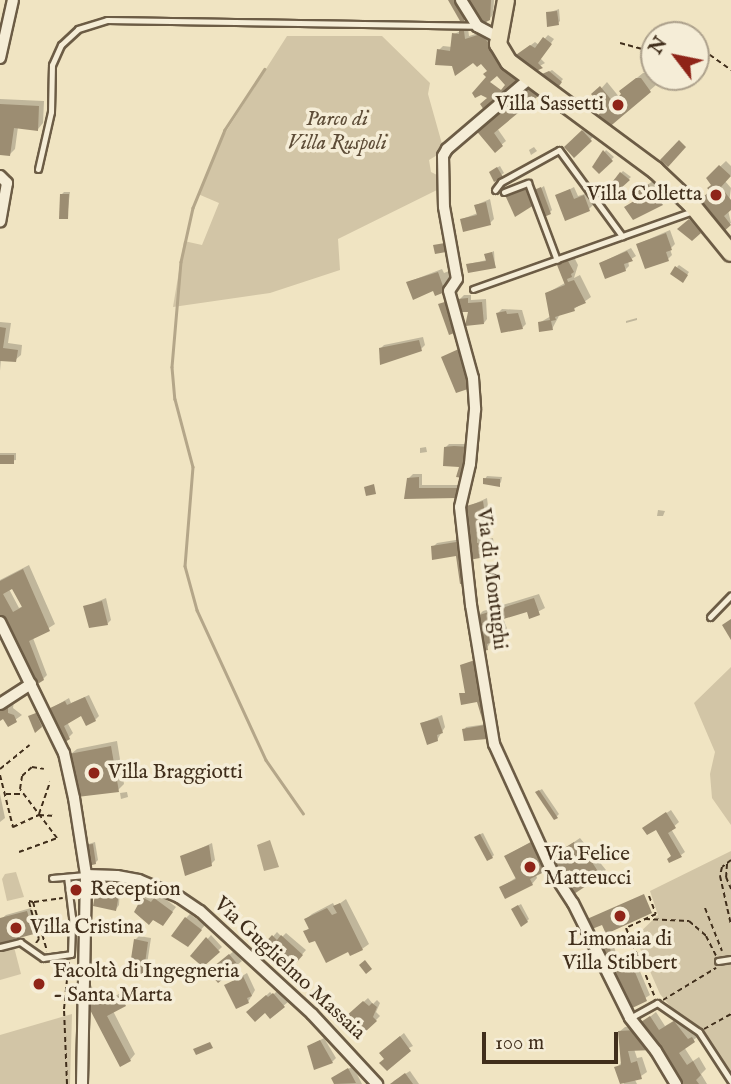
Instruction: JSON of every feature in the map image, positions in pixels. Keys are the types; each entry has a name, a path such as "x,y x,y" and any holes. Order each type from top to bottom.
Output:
{"main road":[{"path":"506,0 498,37 504,57 529,79 617,139 655,170 695,210 731,253"}],"street":[{"path":"0,58 13,0"},
{"path":"461,0 477,26 498,37"},
{"name":"Via di Montughi","path":"529,79 447,149 443,156 444,207 457,279 449,291 473,378 475,410 470,464 460,507 471,605 492,737 552,872 573,903 630,1018 656,1051 676,1084"},
{"path":"0,176 7,183 0,221"},
{"path":"0,622 68,762 86,876 82,1084"},
{"path":"0,704 31,684"},
{"name":"Via Guglielmo Massaia","path":"86,876 117,876 139,880 159,887 189,904 214,922 312,1014 377,1084"}],"lane":[{"path":"38,169 51,112 52,65 61,45 78,29 107,20 477,26"},
{"path":"495,190 501,182 559,150 622,236"},
{"path":"503,192 528,183 557,260"},
{"path":"473,289 695,210"},
{"path":"710,617 731,595"},
{"path":"52,878 86,876"},
{"path":"0,947 20,942 43,958 71,954 67,878"},
{"path":"630,1018 657,1003 699,1032 731,1081"}],"path":[{"path":"620,43 640,48"},
{"path":"710,55 731,70"},
{"path":"0,769 30,745"},
{"path":"19,852 57,838 22,794 22,776 32,767 44,769"},
{"path":"0,775 13,827 39,815 56,816"},
{"path":"39,815 50,782"},
{"path":"6,794 22,794"},
{"path":"731,860 726,868 731,889"},
{"path":"731,860 722,867 720,876 731,925"},
{"path":"649,896 656,914 626,928 657,1003 723,961"},
{"path":"30,950 39,939 29,901 69,897"},
{"path":"33,902 49,956"},
{"path":"705,908 723,961"},
{"path":"645,919 656,922 689,920 706,936 723,961"},
{"path":"66,1084 64,1009 69,959"},
{"path":"699,1032 731,1014"}],"green space":[{"name":"Parco di Villa Ruspoli","path":"287,36 382,36 430,83 428,94 444,151 429,160 431,172 439,176 441,188 338,239 340,270 270,293 173,307 184,241 202,245 219,203 198,194 220,141"},
{"path":"731,667 731,825 712,798 710,774 715,752 694,703"},
{"path":"731,851 731,1075 701,1030 674,1011 660,994 635,937 658,915 650,891"},
{"path":"16,872 24,897 7,901 2,879 5,874"},
{"path":"14,947 21,974 0,980 0,951"},
{"path":"72,1014 70,1084 0,1084 0,1035"}],"shaded area":[{"path":"270,840 279,867 264,871 257,845"}],"building":[{"path":"448,0 458,0 466,12 464,21 460,21"},
{"path":"464,0 491,0 490,20 480,25"},
{"path":"557,11 559,25 547,27 546,12"},
{"path":"459,30 464,31 465,39 481,34 523,83 486,113 480,104 487,98 481,95 475,98 472,93 486,77 483,74 487,71 481,64 477,67 473,63 455,76 452,66 435,65 437,49 450,51 452,33 459,34","holes":["497,76 505,85 501,90 490,82"]},
{"path":"543,37 552,44 538,63 543,68 529,74 513,57 530,45 535,48"},
{"path":"549,71 562,82 554,93 542,83 542,74"},
{"name":"Villa Sassetti","path":"636,78 640,78 640,91 651,92 607,129 594,119 604,109 591,94 600,86 613,102 621,94 619,91"},
{"path":"529,82 542,93 494,133 503,146 495,153 474,128"},
{"path":"593,98 600,107 592,115 584,106"},
{"path":"0,104 39,106 38,131 14,128 10,156 0,155"},
{"path":"582,130 592,141 574,158 564,147"},
{"path":"679,140 686,147 668,167 660,160"},
{"path":"603,150 613,161 599,174 592,167"},
{"name":"Villa Colletta","path":"719,165 731,176 721,187 731,200 731,210 724,216 731,225 722,233 696,203 710,191 707,188 711,185 706,178"},
{"path":"497,167 503,177 494,182 489,172"},
{"path":"620,172 630,180 610,198 607,189"},
{"path":"648,184 663,205 633,220 624,207 639,198 636,192"},
{"path":"526,186 534,205 515,217 505,195"},
{"path":"541,187 551,214 544,217 534,190"},
{"path":"570,189 574,199 584,195 590,211 565,221 555,195"},
{"path":"60,194 69,194 68,219 59,219"},
{"path":"486,202 491,225 463,232 460,219 477,215 474,205"},
{"path":"689,219 701,233 692,241 677,229"},
{"path":"666,233 672,250 666,252 669,261 645,269 636,244"},
{"path":"445,243 446,252 435,254 433,245"},
{"path":"627,251 633,261 624,264 626,271 605,279 599,263"},
{"path":"492,252 496,268 468,273 466,264 486,261 484,254"},
{"path":"568,261 574,272 572,277 567,279 568,282 574,280 586,303 574,308 575,311 555,317 556,320 551,321 553,330 539,332 538,322 550,320 545,293 565,285 557,265"},
{"path":"675,266 688,275 683,283 670,274"},
{"path":"438,272 445,292 435,296 433,291 413,300 406,282"},
{"path":"468,298 468,303 482,302 484,324 465,326 468,312 460,312 458,299"},
{"path":"448,301 457,332 449,335 438,304"},
{"path":"506,311 507,314 518,313 523,329 501,333 496,313"},
{"path":"0,327 6,328 3,348 18,350 16,362 0,361"},
{"path":"419,340 422,351 380,365 379,348"},
{"path":"461,348 471,388 456,393 441,357"},
{"path":"444,447 470,447 463,478 456,477 459,467 443,466"},
{"path":"0,455 14,455 14,464 0,464"},
{"path":"419,477 419,488 458,488 456,498 404,499 407,478"},
{"path":"483,478 500,479 500,487 483,484"},
{"path":"374,484 376,494 366,496 364,487"},
{"path":"483,501 487,528 477,531 477,543 489,541 491,556 469,560 463,507"},
{"path":"463,541 468,583 460,584 456,556 432,560 431,546"},
{"path":"23,569 50,631 29,641 44,680 36,685 0,615 0,581","holes":["12,589 22,607 13,612 3,594"]},
{"path":"534,598 540,615 529,619 527,612 497,621 503,638 487,644 488,650 483,651 476,616"},
{"path":"102,601 108,625 89,628 83,606"},
{"path":"731,619 731,640 722,625"},
{"path":"478,659 487,722 483,722 477,702 461,705 459,693 465,693 460,665"},
{"path":"85,697 96,721 86,726 81,716 64,726 70,739 65,742 48,709 65,701 67,705"},
{"path":"8,705 8,713 14,715 17,722 8,727 3,719 0,721 0,710"},
{"path":"36,713 42,727 35,733 28,716"},
{"path":"438,718 443,733 437,735 438,741 427,745 420,723"},
{"path":"485,725 487,739 464,741 462,729"},
{"name":"Villa Braggiotti","path":"111,746 119,792 77,797 69,754"},
{"path":"539,790 558,818 554,820 535,792"},
{"path":"666,812 676,828 668,833 682,857 669,863 667,859 671,856 656,830 647,835 642,828"},
{"path":"480,834 493,858 487,861 474,837"},
{"name":"Via Felice Matteucci","path":"537,839 550,869 530,879 533,885 505,899 499,887 516,879 504,856"},
{"path":"574,842 583,855 586,853 601,876 571,896 548,858"},
{"path":"93,844 96,864 88,866 84,845"},
{"path":"209,845 212,866 185,876 180,856"},
{"name":"Reception","path":"81,884 83,895 71,896 70,886"},
{"path":"106,889 119,894 116,911 93,906 96,890 106,892"},
{"name":"Limonaia di Villa Stibbert","path":"644,894 652,913 606,934 602,925 592,929 587,919"},
{"path":"142,897 151,902 154,898 173,912 163,926 153,920 149,925 134,912"},
{"path":"340,903 363,950 350,956 348,952 326,963 315,941 309,943 303,931 309,929 304,919 327,908 332,915 337,913 333,906"},
{"path":"518,905 528,922 521,927 511,909"},
{"name":"Villa Cristina","path":"27,911 34,934 0,943 0,918"},
{"path":"185,917 202,930 188,947 171,936"},
{"path":"272,935 277,940 281,935 303,955 289,971 262,946"},
{"path":"206,937 220,952 203,967 190,956"},
{"path":"134,939 148,942 143,977 129,972"},
{"path":"609,944 616,972 632,965 647,1001 628,1010 600,949"},
{"path":"229,954 239,966 218,983 208,971"},
{"path":"365,960 372,969 366,974 359,965"},
{"path":"243,976 252,996 247,998 249,1003 236,1009 224,985"},
{"path":"273,993 285,1007 270,1019 265,1013 255,1022 246,1012 266,995 268,997"},
{"path":"104,995 108,1001 121,995 126,1006 107,1016 131,1061 120,1067 87,1004"},
{"path":"363,1001 369,1006 372,1003 377,1007 373,1017 377,1021 360,1033 345,1017"},
{"path":"650,1016 659,1030 674,1021 688,1039 692,1037 695,1042 679,1053 687,1065 693,1061 701,1075 696,1080 699,1084 679,1084 638,1024"},
{"path":"637,1030 653,1050 628,1051 631,1063 637,1061 642,1079 620,1084 614,1067 621,1065 618,1031"},
{"path":"400,1036 411,1051 387,1071 379,1063 384,1059 379,1053"},
{"path":"320,1040 333,1063 314,1070 307,1046"},
{"path":"210,1042 213,1048 196,1055 193,1049"},
{"path":"348,1068 356,1083 334,1084 331,1078"},
{"path":"405,1073 413,1084 390,1084"}],"waterway":[{"path":"265,69 225,130 193,208 181,262 172,367 175,399 193,467 185,566 197,610 266,760 303,813"}],"place":[{"name":"Villa Sassetti","path":"618,105"},
{"name":"Villa Colletta","path":"716,195"},
{"name":"Villa Braggiotti","path":"94,773"},
{"name":"Via Felice Matteucci","path":"530,867"},
{"name":"Reception","path":"76,890"},
{"name":"Limonaia di Villa Stibbert","path":"620,916"},
{"name":"Villa Cristina","path":"16,928"},
{"name":"Facoltà di Ingegneria - Santa Marta","path":"39,984"}]}
